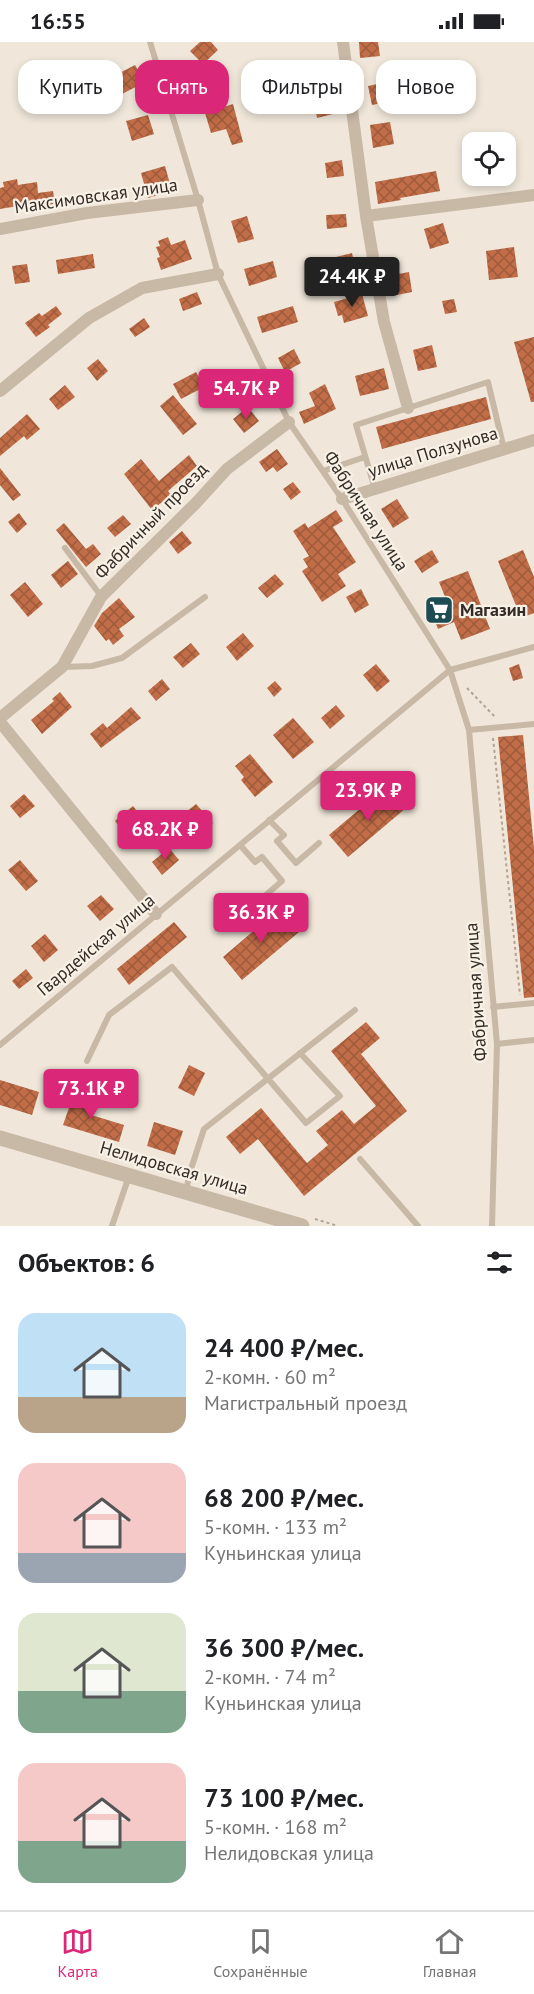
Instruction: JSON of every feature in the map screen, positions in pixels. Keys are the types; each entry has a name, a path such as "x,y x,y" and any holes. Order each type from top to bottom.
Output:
{"street":[{"path":"343,42 366,216 384,322 408,408"},
{"path":"366,216 534,195"},
{"name":"Максимовская улица","path":"0,229 87,213 198,200"},
{"path":"0,391 89,318 142,288 218,274"},
{"name":"Фабричный проезд","path":"62,667 101,597 227,469 289,422"},
{"name":"улица Ползунова","path":"342,499 534,440"},
{"path":"62,667 0,720 156,914"},
{"name":"Нелидовская улица","path":"0,1138 302,1226"}],"lane":[{"name":"Фабричная улица","path":"150,42 218,274 289,422 342,499 450,670 469,730 497,1044 492,1226"},
{"path":"375,489 356,426 488,382 505,449"},
{"path":"323,471 365,458"},
{"path":"65,549 101,597"},
{"path":"62,667 92,666 122,658 205,597"},
{"name":"Гвардейская улица","path":"0,1045 450,670 534,647"},
{"path":"469,730 534,724"},
{"path":"269,820 284,835 277,841 296,862 319,843"},
{"path":"240,845 255,862 262,857 282,880 251,908"},
{"path":"87,1061 109,1014 172,967 306,1123 340,1096 300,1053"},
{"path":"493,1007 534,1003"},
{"path":"186,1192 204,1129 355,1010"},
{"path":"497,1044 534,1041"},
{"path":"360,1159 418,1226"},
{"path":"112,1226 129,1176"}],"path":[{"path":"450,670 505,727"},
{"path":"492,728 521,1004"}],"building":[{"path":"200,42 211,42 218,50 207,60 199,60 190,51"},
{"path":"359,42 378,42 380,56 360,58"},
{"path":"135,65 135,87 123,93 123,71"},
{"path":"376,84 376,104 372,105 368,86"},
{"path":"233,104 243,142 232,145 226,129 211,133 205,114 229,114 229,105"},
{"path":"316,114 333,114 317,118"},
{"path":"148,115 154,134 132,141 126,121"},
{"path":"390,122 394,144 373,148 370,125"},
{"path":"342,160 344,176 327,178 325,163"},
{"path":"165,166 172,191 148,198 141,173"},
{"path":"436,171 440,191 378,204 375,182"},
{"path":"17,179 18,185 37,182 38,193 53,191 55,204 36,207 36,203 0,209 0,188 4,187 3,182"},
{"path":"346,214 347,227 327,229 326,215"},
{"path":"247,216 254,239 238,243 231,221"},
{"path":"443,223 449,243 430,249 424,229"},
{"path":"168,237 171,245 185,240 192,259 161,270 156,247 160,246 158,241"},
{"path":"514,247 518,277 489,280 486,251"},
{"path":"352,253 357,274 340,277 336,257"},
{"path":"93,254 95,268 58,274 56,260"},
{"path":"273,261 277,277 249,286 244,269"},
{"path":"27,264 30,282 15,284 12,266"},
{"path":"409,272 412,292 397,295 393,275"},
{"path":"197,292 202,304 183,311 179,299"},
{"path":"362,294 368,316 344,323 342,315 338,316 334,302"},
{"path":"454,299 457,312 445,314 442,301"},
{"path":"56,306 62,314 36,337 25,323 39,313 42,316"},
{"path":"293,306 298,322 262,333 257,317"},
{"path":"144,318 150,327 135,337 129,329"},
{"path":"534,337 534,402 531,402 514,342"},
{"path":"432,345 437,367 418,371 413,350"},
{"path":"294,349 301,363 285,372 278,358"},
{"path":"98,359 108,371 97,381 87,368"},
{"path":"384,368 389,389 360,396 355,376"},
{"path":"221,369 231,386 220,392 211,375"},
{"path":"196,372 204,387 181,399 173,384"},
{"path":"325,384 336,409 304,424 299,412 315,406 309,393"},
{"path":"65,385 75,397 58,410 49,399"},
{"path":"173,395 197,424 183,435 160,406"},
{"path":"486,397 491,419 382,449 376,427"},
{"path":"248,407 259,421 244,433 233,419"},
{"path":"27,414 40,429 27,440 24,436 0,456 0,438"},
{"path":"277,449 288,464 277,472 273,467 266,472 259,462"},
{"path":"189,455 197,466 168,491 171,495 152,510 124,474 141,459 159,481"},
{"path":"0,468 21,495 13,501 0,485"},
{"path":"293,482 301,492 291,500 283,489"},
{"path":"397,499 409,518 393,528 381,509"},
{"path":"336,510 343,521 333,527 356,562 338,574 346,586 322,602 302,571 308,567 303,559 309,556 293,531 305,523 308,528"},
{"path":"19,513 27,524 17,533 8,522"},
{"path":"123,515 131,524 115,537 107,528"},
{"path":"64,523 86,549 93,544 101,554 86,567 56,530"},
{"path":"182,531 192,543 178,554 169,542"},
{"path":"432,550 439,562 422,573 414,561"},
{"path":"523,550 534,577 534,613 521,618 498,561"},
{"path":"68,561 78,574 61,588 51,575"},
{"path":"468,571 490,629 461,640 454,622 438,629 429,606 446,599 439,582"},
{"path":"275,574 284,584 267,598 258,588"},
{"path":"25,582 43,604 28,617 10,595"},
{"path":"361,589 369,605 355,613 346,597"},
{"path":"119,598 135,617 119,629 124,636 113,645 109,639 106,641 94,626 102,613"},
{"path":"243,633 254,646 237,661 226,647"},
{"path":"191,643 200,654 183,668 173,657"},
{"path":"376,664 390,681 377,692 363,675"},
{"path":"519,664 523,678 513,681 509,668"},
{"path":"162,679 170,689 156,701 148,691"},
{"path":"275,681 282,689 274,697 267,688"},
{"path":"60,692 72,707 42,734 31,720 54,701 52,699"},
{"path":"336,705 345,716 330,729 321,718"},
{"path":"131,707 141,718 101,748 90,734 103,723 107,728"},
{"path":"293,718 314,742 293,759 273,735"},
{"path":"523,735 534,848 534,997 524,998 498,737"},
{"path":"250,754 273,782 255,797 241,780 244,777 235,766"},
{"path":"387,786 406,808 348,857 329,835"},
{"path":"24,794 35,806 20,818 10,806"},
{"path":"196,804 213,823 196,837 180,817"},
{"path":"133,806 145,821 127,836 115,821"},
{"path":"169,848 179,860 162,875 152,862"},
{"path":"20,860 38,881 26,891 8,870"},
{"path":"101,895 114,909 100,921 87,906"},
{"path":"279,909 299,932 242,980 223,957"},
{"path":"174,922 187,937 129,985 117,969"},
{"path":"45,934 58,950 44,962 31,946"},
{"path":"26,969 33,978 19,989 12,981"},
{"path":"366,1022 380,1038 361,1054 407,1111 304,1196 258,1139 240,1154 226,1137 261,1108 307,1163 328,1145 316,1131 342,1110 354,1124 376,1106 331,1051"},
{"path":"189,1065 205,1073 194,1096 178,1088"},
{"path":"0,1080 39,1092 32,1115 0,1105"},
{"path":"74,1093 93,1099 88,1114 124,1125 119,1142 63,1125"},
{"path":"154,1122 183,1131 175,1155 147,1146"}],"place":[{"name":"Магазин","path":"439,610"}]}
